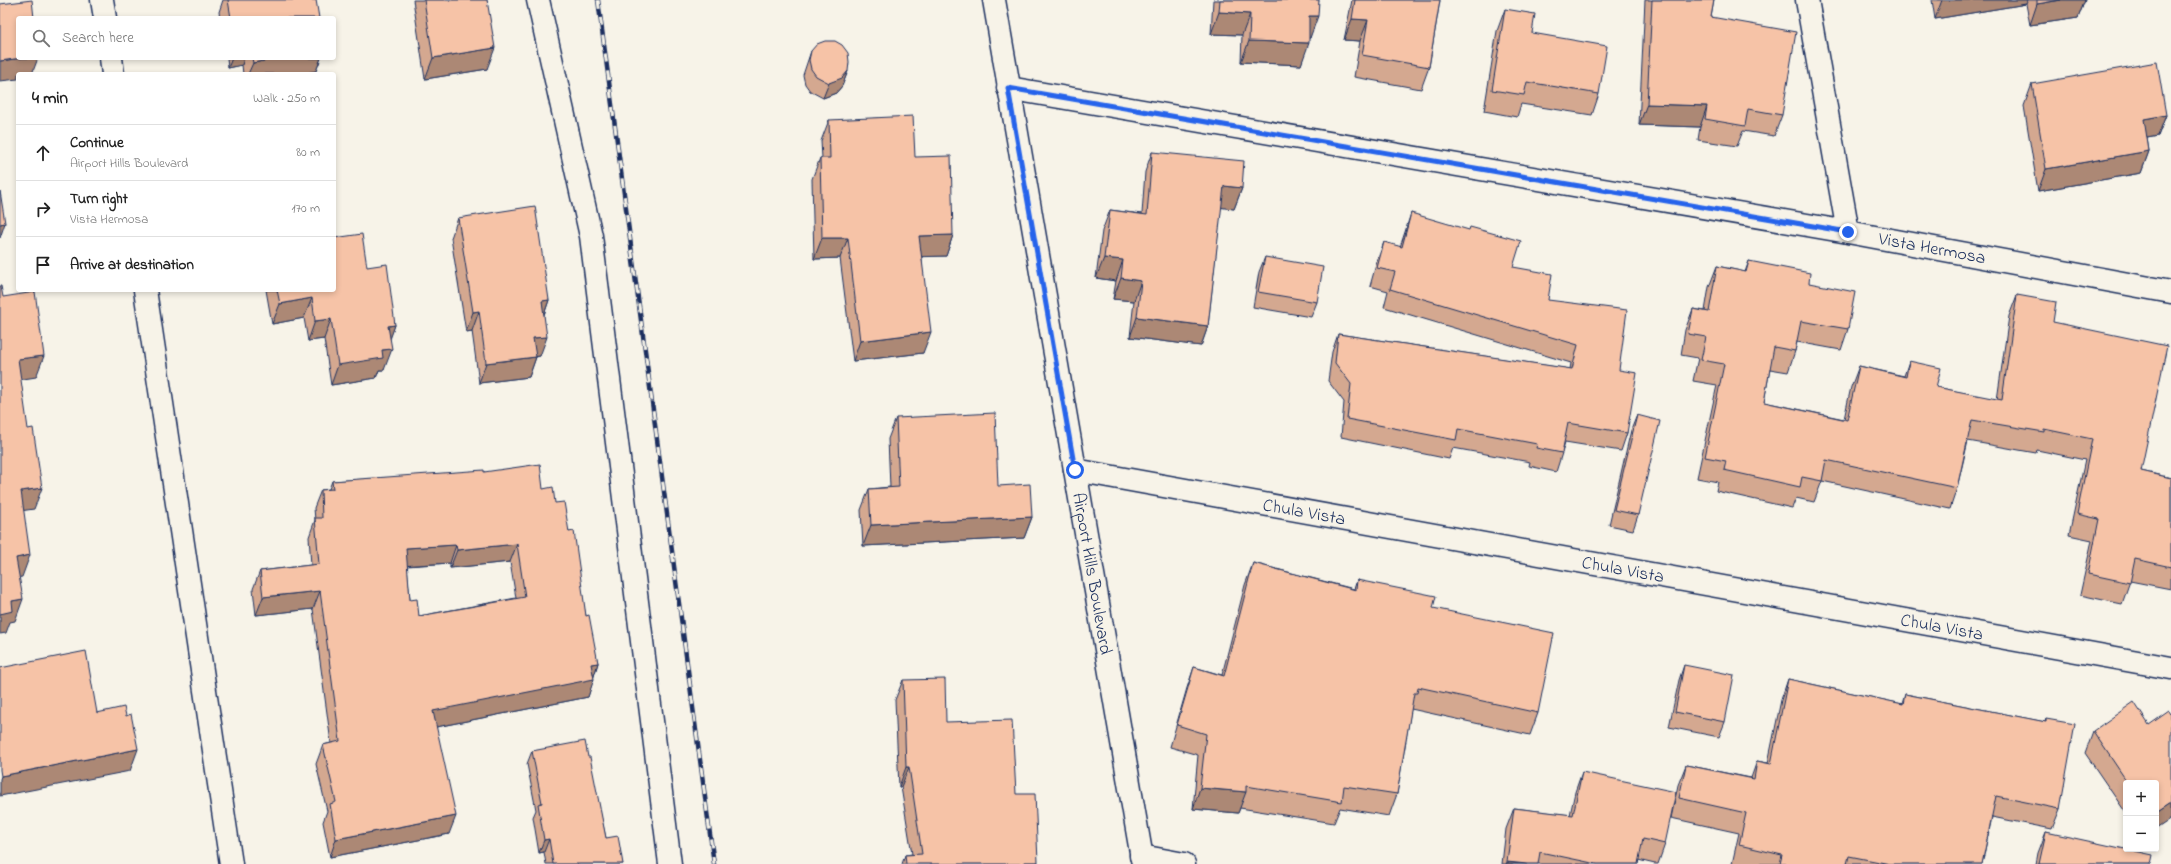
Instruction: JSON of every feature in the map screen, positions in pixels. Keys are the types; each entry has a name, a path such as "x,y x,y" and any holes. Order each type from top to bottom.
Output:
{"street":[{"path":"102,0 105,16"},
{"path":"538,0 591,236 670,864"},
{"name":"Airport Hills Boulevard","path":"994,0 1142,860"},
{"path":"1807,0 1848,232"},
{"path":"111,60 113,72"},
{"name":"Vista Hermosa","path":"1008,88 1848,232 2171,292"},
{"path":"145,292 231,864"},
{"name":"Chula Vista","path":"1075,470 2171,668"},
{"path":"1142,860 1184,864"}],"building":[{"path":"32,0 34,16 16,16 16,59 0,61 0,4"},
{"path":"228,0 316,0 319,16 231,16"},
{"path":"424,0 487,0 495,48 433,58"},
{"path":"1220,0 1319,0 1318,16 1309,16 1309,43 1249,41 1250,14 1219,12"},
{"path":"1355,0 1440,0 1429,67 1362,55 1368,20 1352,19"},
{"path":"1652,0 1714,0 1711,17 1796,32 1782,115 1748,109 1745,126 1705,119 1707,106 1647,104"},
{"path":"2037,0 2061,0 2037,4"},
{"path":"1505,9 1535,14 1532,33 1607,46 1599,94 1527,82 1524,95 1492,90"},
{"path":"825,41 835,41 842,45 848,53 849,62 848,71 842,78 829,83 816,76 811,69 809,60 811,51 817,44"},
{"path":"252,60 268,60 253,63"},
{"path":"2157,62 2166,115 2144,119 2149,151 2046,169 2032,84"},
{"path":"913,116 915,157 951,156 953,235 919,236 931,332 860,341 848,238 822,238 820,158 830,158 829,120"},
{"path":"1152,152 1244,161 1242,188 1224,186 1208,326 1137,317 1141,281 1121,278 1123,260 1104,258 1110,210 1147,215"},
{"path":"0,191 5,223 0,224"},
{"path":"535,206 549,300 542,301 547,337 533,338 536,357 486,363 479,311 473,312 458,218"},
{"path":"1411,213 1469,230 1470,227 1521,241 1513,267 1552,274 1548,300 1627,310 1619,370 1637,373 1627,433 1568,423 1562,453 1536,448 1537,444 1458,429 1456,440 1347,419 1351,384 1335,363 1338,334 1572,369 1578,345 1390,289 1395,272 1377,268 1384,242 1402,247"},
{"path":"362,234 367,267 387,264 395,325 388,326 392,349 382,350 383,358 338,365 331,319 315,321 312,298 280,304 277,292 336,292 336,238"},
{"path":"1265,257 1323,267 1317,302 1258,292"},
{"path":"1749,261 1810,273 1809,283 1855,292 1848,329 1801,321 1795,351 1774,347 1764,402 1847,420 1859,366 1906,377 1909,361 1941,368 1936,387 2002,400 2017,295 2056,302 2053,322 2167,346 2141,471 2171,478 2171,567 2135,559 2130,583 2088,574 2099,519 2077,514 2092,439 2044,429 2044,432 1972,420 1957,488 1826,460 1822,481 1802,477 1800,487 1724,470 1726,461 1705,457 1724,364 1701,360 1706,337 1688,334 1693,309 1709,312 1717,266 1746,272"},
{"path":"0,286 3,297 35,292 44,356 18,359 28,429 33,428 42,488 21,491 30,555 16,558 23,599 12,601 13,611 0,614"},
{"path":"995,413 998,486 1030,484 1032,517 871,525 869,489 899,487 896,418"},
{"path":"1637,415 1660,421 1638,515 1614,510"},
{"path":"540,464 543,489 553,487 555,503 564,502 569,532 574,531 586,616 589,615 598,663 591,664 594,679 433,711 456,816 336,839 330,804 336,802 323,745 340,741 320,591 263,597 260,571 319,564 315,518 322,518 321,490 333,489 332,481 484,470 484,472","holes":["517,544 525,597 419,616 417,599 410,600 406,548 456,545 457,550"]},
{"path":"1253,563 1356,590 1357,580 1436,596 1433,608 1554,633 1538,713 1418,687 1417,693 1414,693 1397,794 1344,786 1342,802 1246,786 1246,792 1200,788 1206,734 1177,725 1194,667 1224,676"},
{"path":"86,651 97,713 124,707 126,716 131,714 138,749 1,776 0,668"},
{"path":"1684,665 1734,675 1725,722 1675,712"},
{"path":"945,679 946,722 1012,720 1016,794 1035,794 1038,862 1024,862 1024,864 906,864 905,855 922,854 909,767 906,767 903,680"},
{"path":"1788,679 1903,704 1905,694 2046,722 2046,719 2075,724 2060,809 1996,796 1982,864 1890,864 1849,856 1847,864 1780,864 1782,855 1739,845 1746,813 1679,798 1686,765 1754,779 1757,761 1771,764"},
{"path":"2134,702 2149,725 2169,711 2171,714 2171,803 2159,811 2159,780 2126,780 2093,731"},
{"path":"585,741 588,757 590,757 606,838 618,836 623,864 553,864 549,839 544,840 538,804 542,803 532,751"},
{"path":"1582,772 1676,792 1665,844 1643,839 1638,864 1597,864 1540,852 1538,864 1507,862 1514,808 1573,815"},
{"path":"2046,832 2123,849 2123,852 2139,852 2153,855 2151,864 2039,864"}],"railway":[{"path":"598,0 714,864"}],"route":[{"path":"1075,470 1008,88 1848,232"}]}
